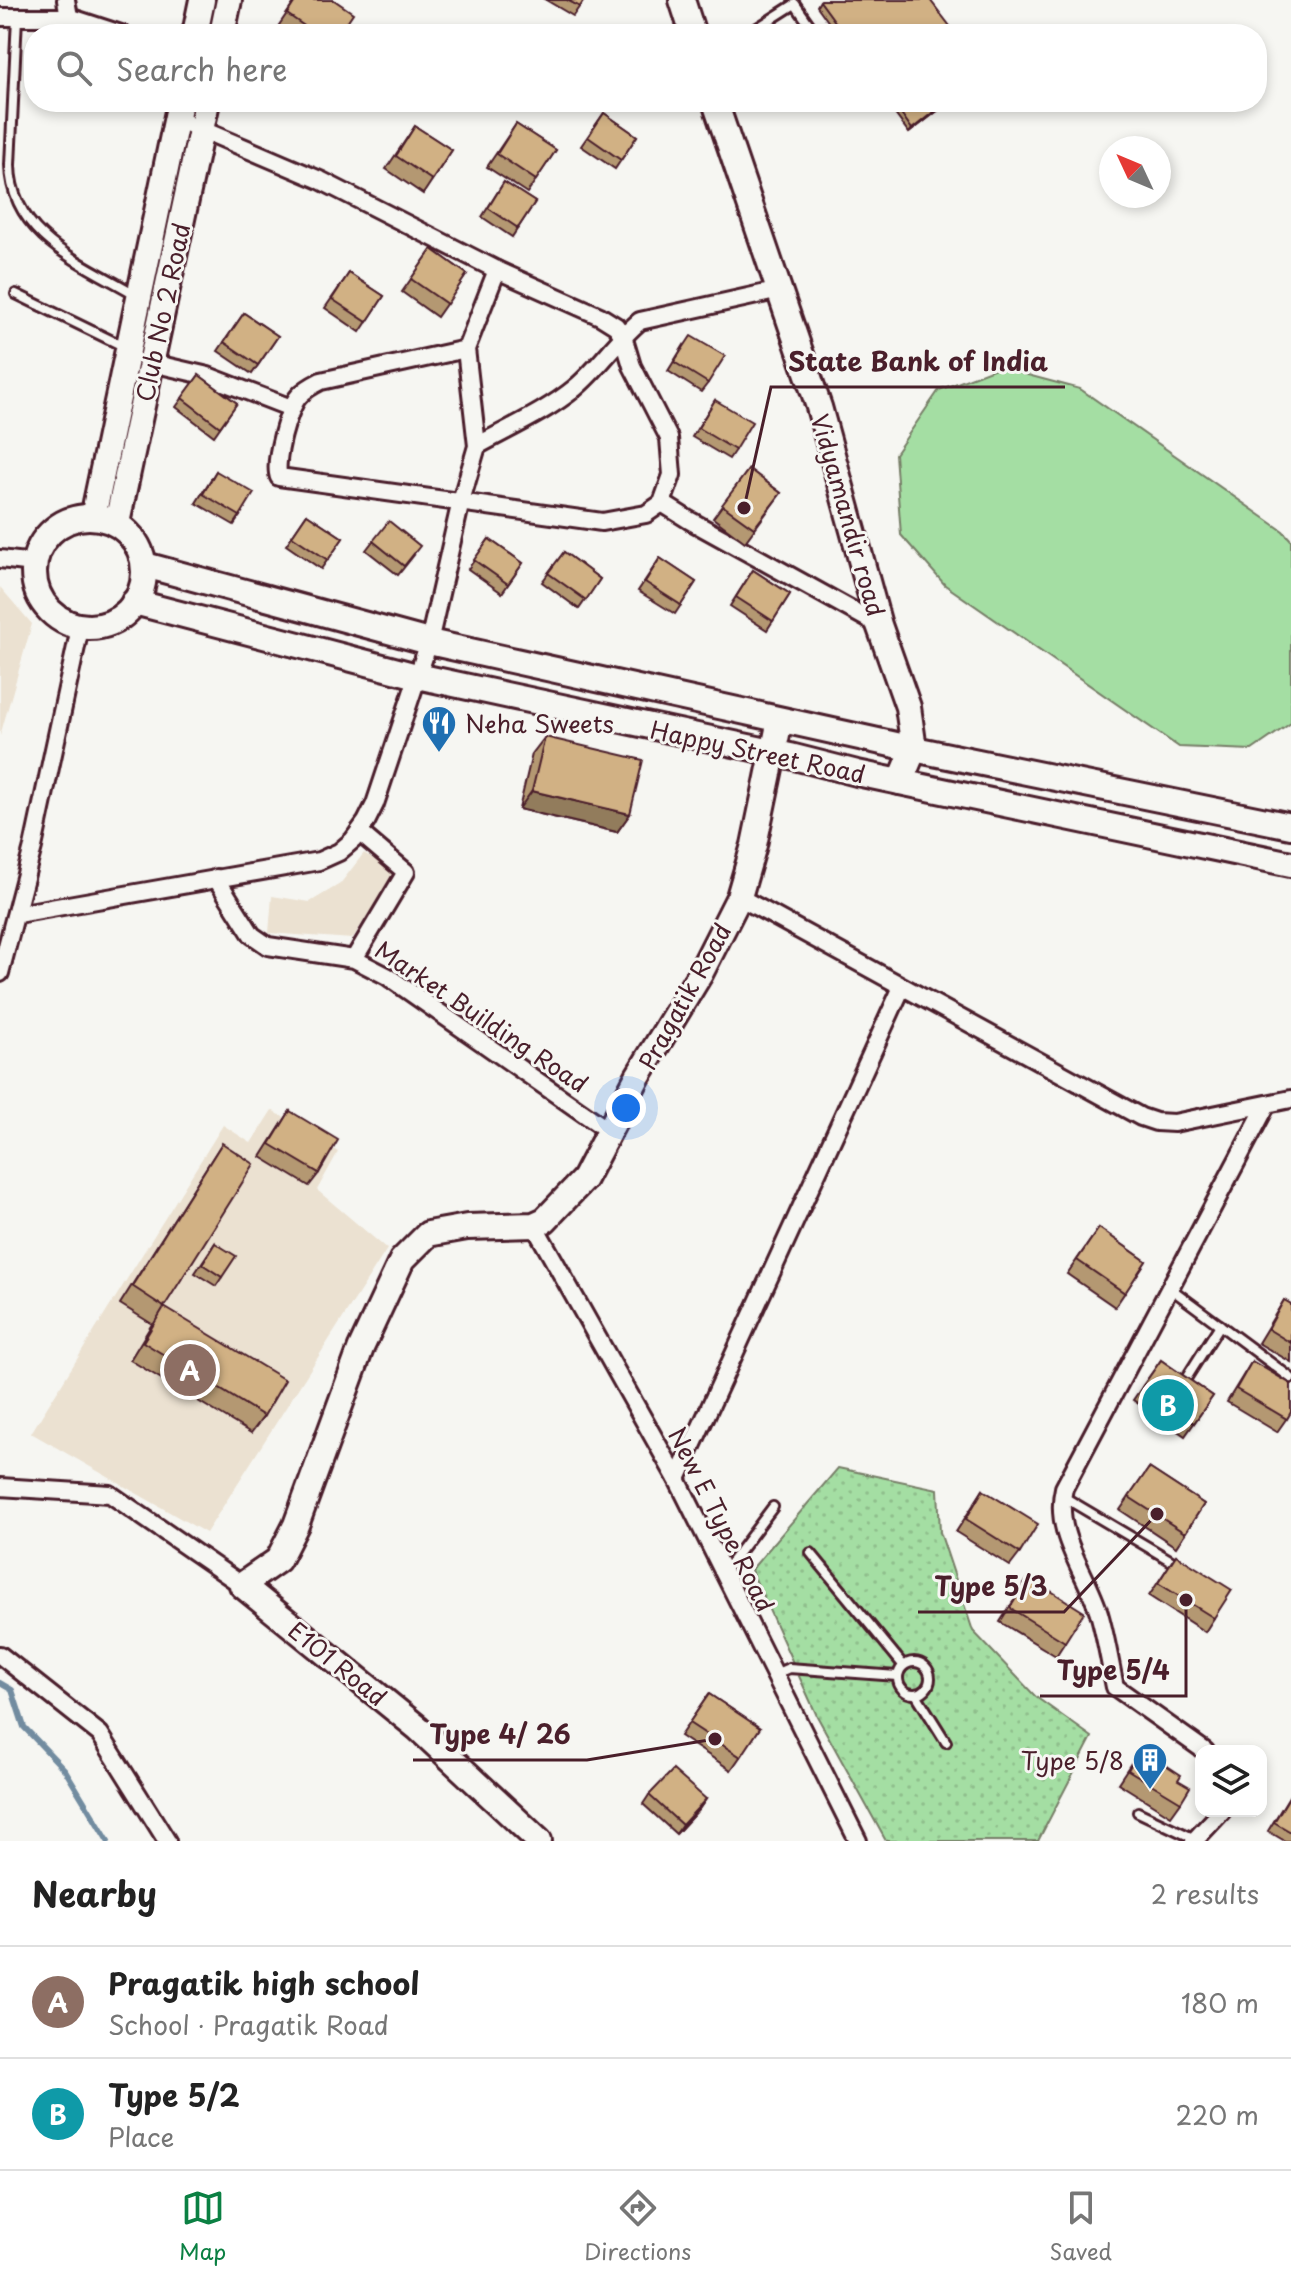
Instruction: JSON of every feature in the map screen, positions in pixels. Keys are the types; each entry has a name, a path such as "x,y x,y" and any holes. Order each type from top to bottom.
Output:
{"street":[{"path":"66,0 69,17"},
{"path":"197,24 202,0"},
{"path":"224,24 229,0"},
{"path":"682,0 690,24"},
{"path":"8,17 69,17 90,24"},
{"name":"Club No 2 Road","path":"93,517 179,112"},
{"path":"180,112 201,130 320,180 497,270 616,326 623,336 632,366 669,438 672,475 662,503 646,514 602,522 279,477 276,466 291,408 298,397 321,381 466,349"},
{"name":"Club No 2 Road","path":"117,523 205,112"},
{"name":"Vidyamandir road","path":"718,112 819,407 879,625 908,707 914,749"},
{"path":"17,914 319,861 339,852 359,832 375,804 429,642 461,501 477,446 466,349 497,270"},
{"path":"477,446 563,397 590,374 640,321 780,290"},
{"path":"152,363 208,376 291,408"},
{"path":"662,503 879,625"},
{"path":"93,517 117,523 140,546 145,565 145,583 125,616 108,625 80,628 55,617 43,604 36,588 34,563 45,538 58,526 74,519 93,517"},
{"path":"0,559 34,563"},
{"name":"Happy Street Road","path":"145,565 429,642 914,749 1291,826"},
{"name":"Happy Street Road","path":"134,602 417,676 1291,864"},
{"path":"0,973 17,914 80,628"},
{"name":"Pragatik Road","path":"534,1225 545,1220 584,1179 700,974 739,897 768,784 771,753 780,720"},
{"path":"857,773 871,739"},
{"path":"900,782 914,749"},
{"path":"946,792 961,759"},
{"path":"354,959 406,872 359,832"},
{"name":"Market Building Road","path":"216,878 260,943 354,959 387,976 609,1131"},
{"path":"739,897 1141,1117 1174,1123 1291,1099"},
{"path":"677,1479 902,987"},
{"path":"1197,1745 1115,1687 1098,1612 1064,1531 1060,1516 1062,1496 1266,1106"},
{"path":"0,1487 110,1494 242,1585 278,1560 296,1525 361,1348 402,1260 428,1234 467,1227 534,1225"},
{"name":"New E Type Road","path":"534,1225 677,1479 858,1841"},
{"name":"E101 Road","path":"242,1585 418,1728 539,1841"},
{"path":"0,1655 100,1734 167,1841"},
{"path":"1194,1840 1216,1817"}],"lane":[{"path":"764,24 795,4 809,24"},
{"path":"8,17 10,165 16,200 23,214 53,246 139,296"},
{"path":"16,294 128,348"},
{"path":"1170,1288 1291,1378"},
{"path":"1187,1377 1220,1325"},
{"path":"1062,1496 1192,1573"},
{"path":"724,1572 773,1507"},
{"path":"811,1553 903,1665"},
{"path":"914,1662 925,1666 930,1674 925,1690 916,1694 905,1692 897,1676 903,1665 914,1662"},
{"path":"774,1674 789,1668 897,1676"},
{"path":"916,1694 946,1742"},
{"path":"1138,1812 1194,1840"}],"shaded area":[{"path":"0,587 32,624 0,736"},
{"path":"364,853 396,873 352,939 269,933 272,896 310,902 340,884"},
{"path":"272,1110 338,1152 317,1190 387,1249 206,1533 31,1433 223,1125 251,1143"}],"green space":[{"path":"998,367 1080,389 1283,531 1291,540 1291,723 1252,750 1179,747 945,585 901,535 895,454 939,390"},
{"path":"838,1468 938,1489 940,1532 973,1631 1036,1697 1092,1737 1038,1841 886,1841 817,1716 751,1570"}],"building":[{"path":"296,0 334,0 353,13 346,24 302,24 287,14"},
{"path":"567,0 584,0 580,7"},
{"path":"930,0 948,24 837,24 820,1"},
{"path":"900,112 933,112 912,129"},
{"path":"604,113 637,136 621,160 588,137"},
{"path":"516,124 556,150 536,180 497,154"},
{"path":"415,126 452,150 432,180 396,156"},
{"path":"504,182 535,202 518,228 488,208"},
{"path":"432,249 467,274 447,304 411,279"},
{"path":"349,273 384,296 367,322 332,299"},
{"path":"244,313 278,336 258,365 224,342"},
{"path":"691,336 725,356 708,383 674,362"},
{"path":"199,375 237,403 220,427 182,398"},
{"path":"715,400 752,422 735,450 698,428"},
{"path":"749,469 781,493 754,528 722,505"},
{"path":"216,471 254,493 240,516 203,494"},
{"path":"307,514 343,538 328,560 292,536"},
{"path":"389,521 420,546 404,566 373,541"},
{"path":"489,539 523,563 508,584 474,560"},
{"path":"564,552 600,579 586,600 548,573"},
{"path":"660,558 696,582 681,605 645,582"},
{"path":"753,570 790,594 773,621 736,597"},
{"path":"545,737 643,760 630,814 532,791"},
{"path":"290,1111 338,1140 319,1173 270,1144"},
{"path":"222,1143 254,1164 164,1307 132,1286"},
{"path":"1099,1228 1146,1261 1125,1293 1077,1260"},
{"path":"215,1243 236,1256 222,1277 202,1264"},
{"path":"1284,1300 1291,1304 1291,1343 1268,1329"},
{"path":"164,1307 285,1380 264,1416 143,1342"},
{"path":"1161,1360 1213,1396 1194,1423 1142,1387"},
{"path":"1252,1361 1291,1384 1291,1412 1287,1419 1236,1389"},
{"path":"1149,1468 1204,1504 1185,1533 1129,1497"},
{"path":"983,1490 1038,1524 1020,1553 966,1519"},
{"path":"1176,1555 1232,1590 1214,1618 1158,1583"},
{"path":"1029,1577 1084,1612 1065,1642 1010,1608"},
{"path":"709,1694 760,1728 741,1757 689,1723"},
{"path":"1137,1754 1152,1763 1155,1758 1181,1775 1178,1780 1190,1787 1181,1802 1128,1770"},
{"path":"673,1770 706,1799 682,1825 649,1795"},
{"path":"1291,1794 1291,1832 1274,1822"}],"waterway":[{"path":"0,1683 12,1690 24,1727 65,1770 108,1841"}],"place":[{"name":"State Bank of India","path":"744,508"},
{"name":"Neha Sweets","path":"439,754"},
{"name":"Pragatik high school","path":"190,1370"},
{"name":"Type 5/2","path":"1168,1405"},
{"name":"Type 5/3","path":"1157,1514"},
{"name":"Type 5/4","path":"1186,1600"},
{"name":"Type 4/ 26","path":"715,1739"},
{"name":"Type 5/8","path":"1150,1791"}]}
